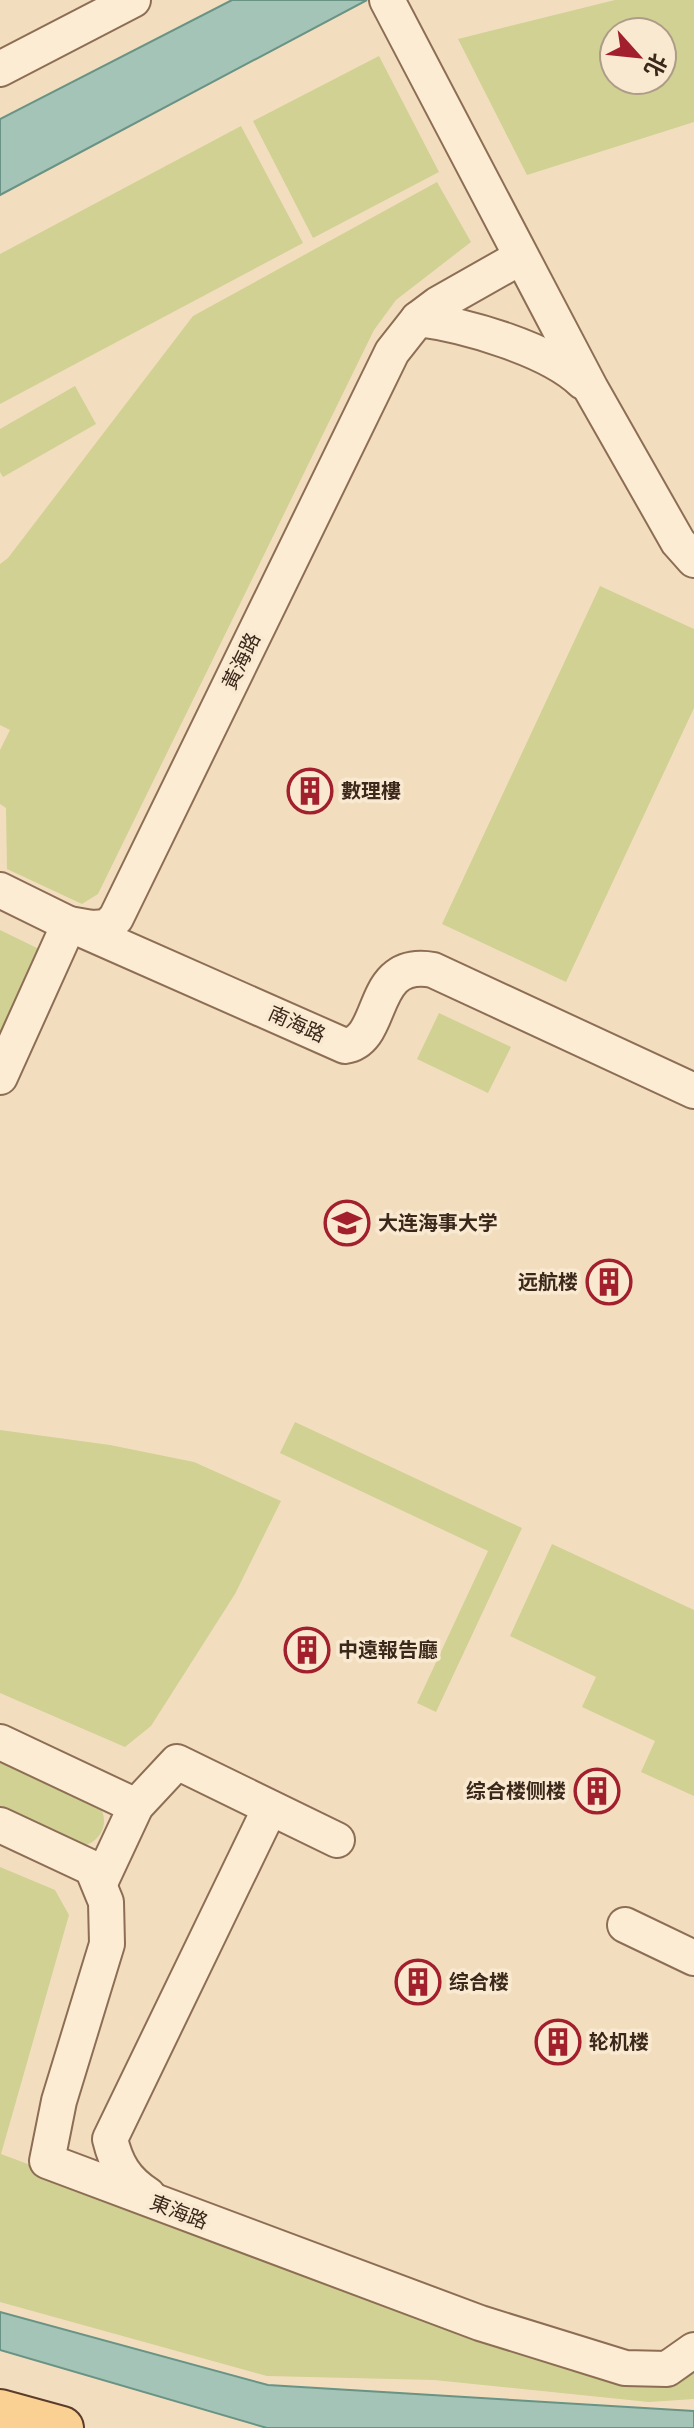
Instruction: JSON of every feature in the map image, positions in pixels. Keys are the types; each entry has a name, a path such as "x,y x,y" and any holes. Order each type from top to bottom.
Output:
{"main road":[{"path":"0,2411 62,2428"}],"street":[{"path":"0,69 133,0"},
{"path":"388,2 591,389 678,542 694,560"},
{"name":"黃海路","path":"69,924 107,927 116,918 392,352 418,319 438,304 521,257"},
{"path":"418,319 464,328 554,359 591,389"},
{"name":"南海路","path":"0,890 69,924 345,1046 352,1045 364,1033 393,978 417,967 433,970 694,1091"},
{"path":"0,1077 69,924"},
{"path":"0,1742 136,1806"},
{"path":"100,1883 136,1806 177,1762 337,1840"},
{"path":"168,2208 137,2188 115,2162 110,2139 270,1808"},
{"path":"0,1825 92,1868 100,1883"},
{"name":"東海路","path":"100,1883 106,1902 107,1944 59,2101 47,2161 480,2323 625,2368 667,2369 694,2350"},
{"path":"625,1925 694,1958"}],"green space":[{"path":"615,0 694,0 694,122 527,175 458,39"},
{"path":"379,56 439,172 313,238 253,121"},
{"path":"241,126 303,243 0,404 0,254"},
{"path":"437,182 471,242 396,300 374,330 98,894 82,904 7,869 6,808 0,804 0,750 10,730 0,725 0,564 8,558 193,316"},
{"path":"75,386 96,424 3,477 0,472 0,429"},
{"path":"600,586 694,629 694,708 566,982 442,924"},
{"path":"0,930 41,950 0,1039"},
{"path":"439,1013 511,1047 488,1093 417,1059"},
{"path":"295,1422 522,1528 436,1712 417,1703 488,1551 280,1453"},
{"path":"0,1430 110,1445 194,1462 281,1501 235,1594 151,1726 125,1747 0,1693"},
{"path":"552,1544 694,1610 694,1796 641,1772 655,1741 582,1707 596,1677 510,1636"},
{"path":"0,1758 98,1803 104,1817 99,1836 79,1847 0,1809"},
{"path":"0,1867 55,1890 69,1915 1,2154 457,2325 633,2381 694,2373 694,2399 649,2402 434,2380 267,2376 0,2302"}],"shaded area":[{"path":"232,0 367,0 0,195 0,119"},
{"path":"0,2312 268,2385 694,2411 694,2428 267,2428 0,2350"}],"place":[{"name":"數理樓","path":"310,791"},
{"name":"大连海事大学","path":"347,1223"},
{"name":"远航楼","path":"609,1282"},
{"name":"中遠報告廳","path":"307,1650"},
{"name":"综合楼侧楼","path":"597,1791"},
{"name":"综合楼","path":"418,1982"},
{"name":"轮机楼","path":"558,2042"}]}
